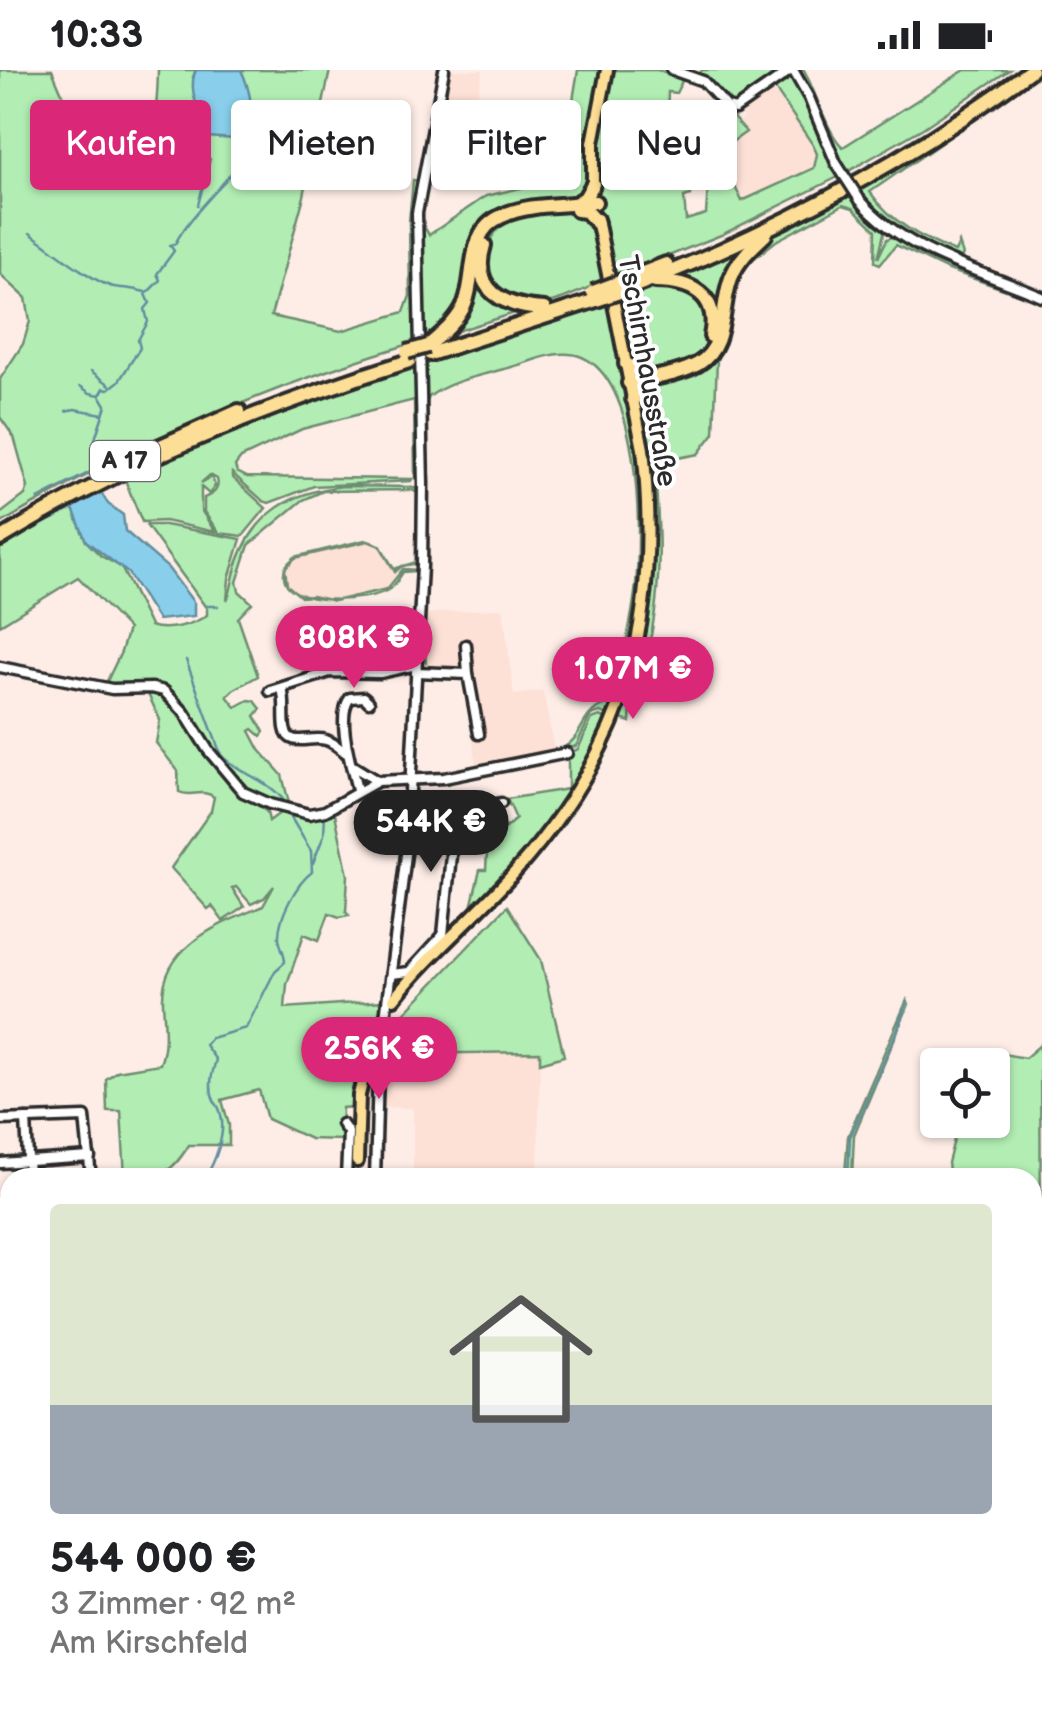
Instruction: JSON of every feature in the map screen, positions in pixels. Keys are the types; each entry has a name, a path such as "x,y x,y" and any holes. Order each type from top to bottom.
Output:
{"highway":[{"name":"A 17","path":"429,348 595,296 725,239 826,189 946,119 1017,70"},
{"name":"A 17","path":"623,285 648,281 776,224 910,151 1031,70"},
{"path":"544,309 515,306 494,294 482,271 483,248 491,233 506,221 575,207 593,184"},
{"path":"429,348 450,328 464,306 473,252 488,225 513,212 595,205"},
{"path":"575,207 597,222"},
{"path":"628,375 687,369 710,354 720,330 732,276 742,259 776,224"},
{"path":"632,399 644,376 697,357 709,342 713,324 710,308 698,291 678,282 648,281"},
{"name":"A 17","path":"0,530 225,422 429,348 595,296"},
{"name":"A 17","path":"0,540 33,515"}],"main road":[{"name":"Tschirnhausstraße","path":"394,1000 544,838 594,762 626,689 639,638 648,582 650,535 644,449 597,222 593,184 593,143 607,70"},
{"path":"357,1161 359,1096 373,1038"}],"street":[{"path":"374,1168 378,1072 402,901 411,782 424,484 417,213 444,70"},
{"path":"672,70 703,81 727,107 735,109 792,70 809,98 836,163 860,200 890,229 915,246 1042,297"},
{"path":"466,645 479,734"},
{"path":"0,668 112,689 164,691 243,792 309,814 323,812 378,781 411,782 567,752"},
{"path":"270,691 330,672 380,674 416,668 468,674"},
{"path":"282,688 290,737 297,741 325,739 346,753"},
{"path":"357,790 346,753 345,702 357,696 370,702"},
{"path":"351,765 378,781"},
{"path":"408,819 455,815 501,803"},
{"path":"391,974 408,972 443,934 455,815"},
{"path":"0,1120 85,1117 91,1168"},
{"path":"26,1119 28,1168"},
{"path":"342,1124 348,1132 346,1168"},
{"path":"0,1163 90,1157"}],"shaded area":[{"path":"447,70 483,70 477,100 440,100"},
{"path":"773,90 813,145 817,159 812,171 743,201 737,190 737,138 745,132 738,123 743,119 742,108"},
{"path":"368,541 380,546 398,574 387,589 334,601 301,597 287,585 284,573 295,558"},
{"path":"503,608 514,695 543,691 554,749 477,770 464,678 422,676 422,660 426,660 422,614"},
{"path":"540,1052 538,1168 413,1168 413,1108 380,1107 384,1054"}],"green space":[{"path":"0,70 52,70 65,100 30,100 30,190 211,190 211,115 231,128 231,190 305,190 271,316 341,331 404,312 410,296 413,180 419,181 414,226 416,342 309,377 203,419 99,469 0,524 0,514 25,495 28,487 14,437 0,417 0,379 23,344 30,321 26,298 0,274"},
{"path":"158,70 196,70 195,100 157,100"},
{"path":"241,70 330,70 324,100 250,100"},
{"path":"578,70 604,70 589,142 584,197 494,218 454,319 420,340 419,218 429,235 486,196 512,190 581,190 581,100 573,100"},
{"path":"611,70 657,70 684,77 676,93 668,92 668,100 605,100"},
{"path":"702,70 785,70 737,103 725,100 699,76"},
{"path":"800,70 804,70 827,123 843,147 965,70 1009,70 923,128 847,172"},
{"path":"1040,70 1042,73 870,192 898,221 919,235 955,252 959,243 963,255 960,259 903,231 857,188"},
{"path":"791,76 814,118 838,177 721,235 611,279 599,202 596,142 601,118 601,190 690,190 691,195 684,197 686,220 706,214 708,190 737,190 742,201 814,168 817,154 813,145 773,86"},
{"path":"737,122 746,132 737,138"},
{"path":"849,193 885,229 878,258 887,239 895,236 938,260 1016,289 1015,293 946,269 896,245 880,264 875,262 876,230 853,208 843,205 776,241 748,263 733,291 726,336 717,360 714,433 698,454 663,461 655,472 659,551 655,610 630,722 618,718 643,627 653,533 657,531 652,523 645,438 653,428 643,422 640,388 704,363 732,282 760,242"},
{"path":"581,212 594,224 604,281 540,304 508,299 494,289 485,259 497,231 522,217"},
{"path":"505,218 485,236 479,272 518,312 445,335 457,322 483,234"},
{"path":"754,240 744,252 713,346 702,356 711,342 707,298 668,279"},
{"path":"667,283 703,299 709,324 707,342 694,357 643,371 629,357 616,301"},
{"path":"608,303 639,460 645,540 640,620 612,716 600,712 591,715 576,746 561,752 558,750 573,740 590,714 606,704 633,607 637,501 634,464 617,397 602,372 582,357 565,354 459,381 429,397 422,614 426,662 422,660 420,635 421,364"},
{"path":"416,366 420,476 415,478 414,400 302,429 241,458 235,466 237,472 247,477 411,481 314,486 269,503 232,473 266,508 243,536 219,533 204,512 204,498 213,493 218,486 217,479 210,475 201,483 212,477 215,486 209,494 201,487 201,510 215,532 165,521 142,522 125,480 249,422 323,394"},
{"path":"344,486 412,487 421,491 420,563 405,566 416,562 417,493 412,490 323,491 303,500 249,545 237,582 239,591 252,603 238,618 258,676 227,696 236,707 249,700 261,709 255,716 264,732 261,736 253,729 250,731 260,750 282,775 290,807 244,790 170,694 100,684 107,681 128,629 78,577 0,625 0,548 72,506 86,541 101,556 121,567 150,626 156,628 194,622 207,615 207,609 146,525 241,539 227,600 245,546 277,508 307,493"},
{"path":"368,541 295,558 285,569 287,583 284,570 295,557"},
{"path":"403,569 419,570 414,662 396,664 406,661 412,648 416,571 403,572 393,587 378,594 341,599 387,589"},
{"path":"0,671 105,690 151,690 168,696 236,789 267,812 269,821 284,810 311,818 349,799 335,814 348,875 349,915 329,913 319,940 304,934 287,984 285,1008 384,1001 354,1079 352,1107 342,1108 341,1140 310,1139 267,1119 259,1090 222,1100 229,1125 229,1145 189,1145 170,1168 124,1168 121,1111 107,1111 106,1079 117,1071 160,1064 165,1041 165,982 172,965 196,939 263,906 274,886 264,898 251,904 236,887 232,888 244,907 223,921 171,868 211,811 214,797 179,792 178,771 156,743 160,720 148,694 104,691"},
{"path":"600,716 610,720 568,801 511,872 392,995 394,976 405,975 470,912 480,870 486,870 488,833 505,828 516,819 507,799 568,789 568,754 578,749 592,719"},
{"path":"507,906 541,960 564,1056 540,1063 540,1052 390,1054 392,1026"},
{"path":"907,1000 909,1004 854,1135 852,1168 845,1168 848,1136"},
{"path":"1040,1045 1041,1168 949,1168 954,1138 1010,1138 1010,1055 1025,1058"}],"water":[{"path":"196,70 241,70 250,100 231,100 231,139 211,137 211,100 195,100"},
{"path":"100,491 108,504 123,515 125,531 168,568 194,603 194,616 158,620 128,573 86,541 72,506"}],"waterway":[{"path":"95,472 95,439 106,405 100,395 104,388 109,389 119,381 140,348 138,340 148,322 145,309 150,303 146,294 160,280 157,274 174,251 170,245 175,244 231,174"},
{"path":"198,205 202,190"},
{"path":"30,233 95,279 145,292"},
{"path":"91,371 110,385"},
{"path":"80,386 100,395"},
{"path":"66,411 103,414"},
{"path":"38,499 94,470"},
{"path":"43,524 72,509"},
{"path":"206,606 218,606"},
{"path":"186,660 221,755 273,789 286,804"},
{"path":"152,685 162,684"},
{"path":"210,1168 219,1148 222,1123 211,1090 216,1060 205,1045 211,1038 246,1028 275,971 285,962 279,938 282,920 295,892 312,872 311,851 287,811"},
{"path":"313,863 324,835 325,814"},
{"path":"848,1168 850,1137 906,1003"}],"tunnel":[{"path":"357,1161 357,1168"}]}
